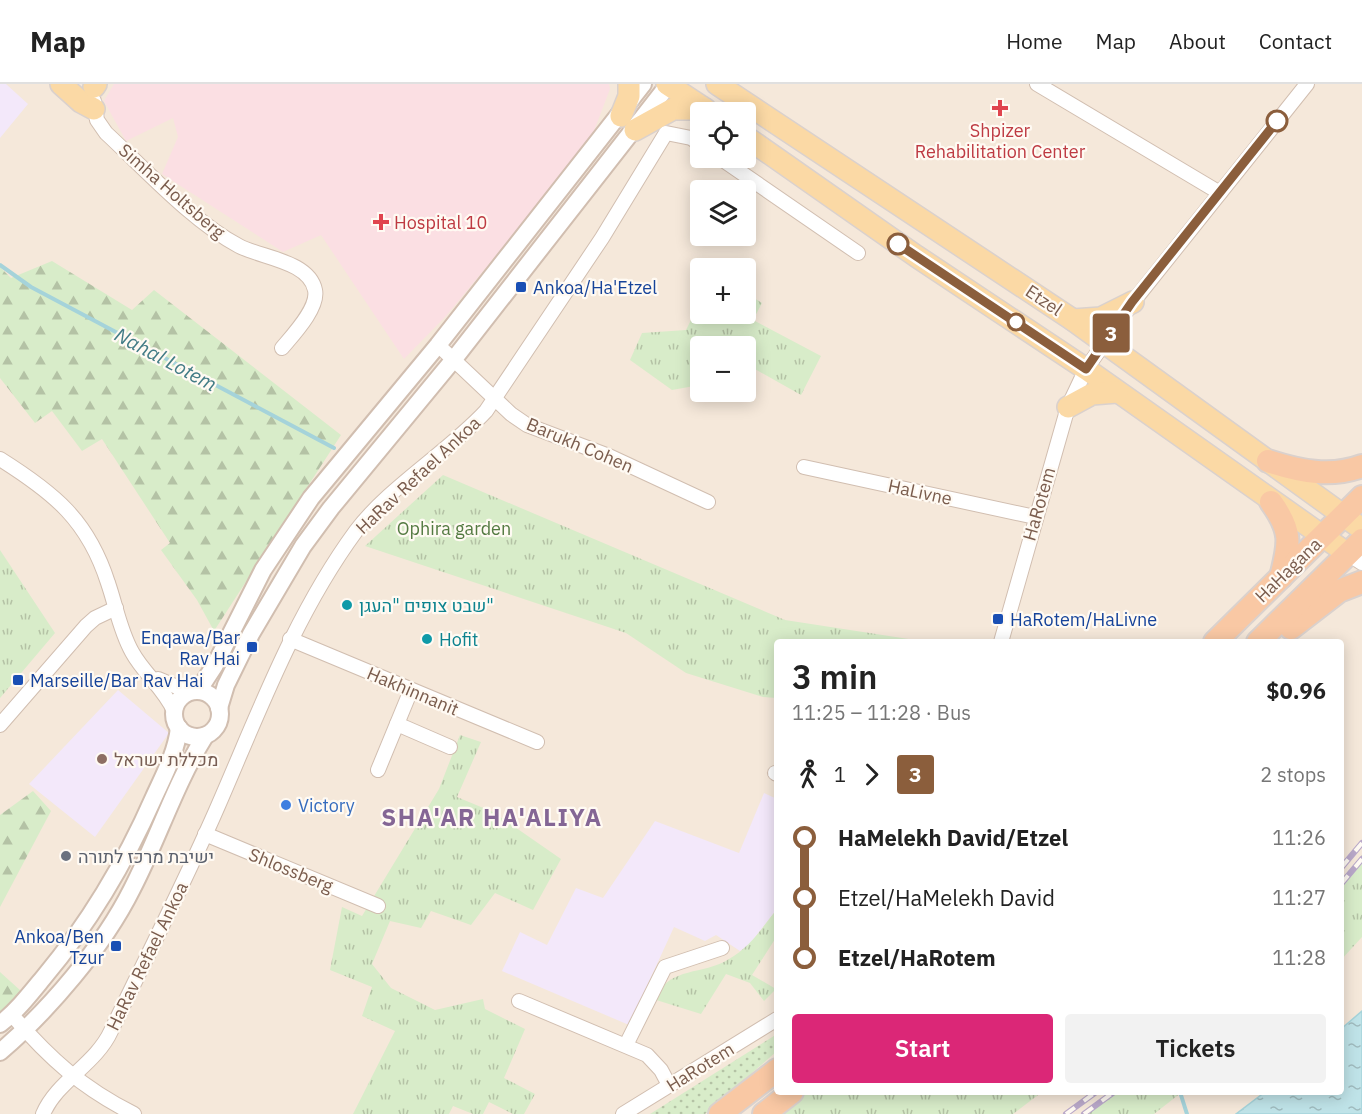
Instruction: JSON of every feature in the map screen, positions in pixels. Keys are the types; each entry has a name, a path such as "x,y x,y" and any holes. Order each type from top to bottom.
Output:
{"highway":[{"path":"1268,461 1322,473 1348,471 1362,466"},
{"name":"HaHagana","path":"1218,639 1362,497"},
{"path":"1271,502 1283,518 1289,534 1288,551 1281,577"},
{"name":"HaHagana","path":"1260,639 1357,552"},
{"path":"1277,639 1324,601 1351,585 1362,582"},
{"path":"720,1114 774,1072"},
{"path":"764,1114 788,1095"}],"main road":[{"path":"62,84 81,102 94,109"},
{"path":"629,84 628,123 673,109 690,110"},
{"path":"668,84 695,102"},
{"name":"Etzel","path":"718,85 1073,320 1362,529"},
{"name":"Etzel","path":"756,144 916,256 1086,369 1322,537 1357,552"},
{"path":"1073,320 1101,318 1132,302"},
{"path":"1068,407 1092,394 1117,392"}],"street":[{"name":"HaRav Refael Ankoa","path":"219,708 226,685 251,634 303,546 331,508 454,359 628,123 644,84"},
{"name":"HaRav Refael Ankoa","path":"194,692 208,677 263,570 288,530 312,498 438,345 628,123 668,84"},
{"path":"1037,84 1220,193"},
{"name":"HaRotem","path":"1001,639 1068,407 1086,369 1132,302 1307,84"},
{"name":"Simha Holtsberg","path":"95,85 94,109 97,120 106,133 189,209 224,237 253,252 306,273 315,290 316,298 303,323 282,348"},
{"name":"HaRav Refael Ankoa","path":"43,1114 50,1098 73,1078 107,1039 205,834 290,639 358,529 382,503 466,433 495,400 602,238 666,133 690,138"},
{"path":"735,168 858,253"},
{"name":"Barukh Cohen","path":"438,345 495,400 527,424 609,456 708,502"},
{"path":"0,459 49,491 74,517 100,560 130,650 165,692 179,728 171,759 133,844 112,883 61,956 6,1020 25,1031 73,1078 134,1114"},
{"name":"HaLivne","path":"804,467 1035,517"},
{"path":"0,725 86,626 95,618 116,608"},
{"name":"Hakhinnanit","path":"290,639 537,742"},
{"path":"0,1052 25,1031 81,965 116,917 132,890 188,764 204,736 218,723 219,708 211,696 173,687 148,673"},
{"path":"378,770 411,690"},
{"path":"174,711 181,698 194,692"},
{"path":"397,724 450,747"},
{"path":"179,728 192,736 204,736"},
{"name":"Shlossberg","path":"205,834 378,906"},
{"path":"626,1045 665,967 722,948"},
{"path":"519,1000 647,1055 661,1070 669,1085"},
{"name":"HaRotem","path":"623,1114 774,1021"}],"shaded area":[{"path":"0,84 1362,84 1362,1011 1344,1026 1344,639 774,639 774,1095 1261,1095 1236,1114 0,1114"},
{"path":"0,84 6,84 28,104 0,138"},
{"name":"Hospital 10","path":"114,84 609,84 610,89 592,136 446,316 404,359 321,235 283,252 162,174 178,137 173,118 126,141 104,101"},
{"name":"מכללת ישראל","path":"118,690 169,733 95,837 29,784"},
{"path":"764,793 774,798 774,913 749,945 740,951 716,935 705,941 674,927 629,1025 502,971 520,932 547,945 576,888 603,898 655,821 739,853"}],"green space":[{"path":"52,261 132,310 154,290 341,435 214,631 197,600 161,550 170,543 102,439 82,451 52,411 35,423 0,378 0,267 11,278"},
{"path":"756,299 762,303 756,314"},
{"path":"690,322 690,324 756,324 756,322 821,356 801,395 756,370 756,336 690,336 690,387 672,390 630,360 642,333 686,330"},
{"name":"Ophira garden","path":"443,475 785,620 908,639 774,639 774,698 763,697 686,673 626,633 365,546"},
{"path":"0,550 55,633 0,698"},
{"path":"460,735 481,742 457,797 493,812 561,859 533,910 495,893 471,925 431,911 421,928 390,921 372,964 391,988 435,1010 483,999 485,1009 525,1029 504,1078 535,1094 524,1114 513,1114 489,1102 483,1114 473,1114 453,1106 449,1114 353,1114 395,1031 362,1016 372,987 330,970 342,907 362,916 439,789"},
{"path":"33,791 51,811 0,907 0,815"},
{"path":"1362,855 1362,937 1344,957 1344,876"},
{"path":"774,913 774,941 752,975 774,988 774,991 764,1001 750,983 726,974 701,1014 653,999 669,981 729,959 755,937"},
{"path":"0,972 21,991 0,1014"},
{"path":"774,1036 774,1054 705,1114 650,1114"},
{"path":"804,1095 1038,1095 1013,1114 780,1114"},
{"path":"1107,1095 1178,1095 1154,1114 1084,1114"}],"water":[{"path":"1362,1011 1362,1114 1236,1114 1261,1095 1344,1095 1344,1026"}],"waterway":[{"name":"Nahal Lotem","path":"0,265 31,287 334,448"},
{"path":"1181,1095 1187,1114"}],"railway":[{"path":"1344,864 1362,843"},
{"path":"1344,880 1362,859"},
{"path":"1066,1114 1092,1095"},
{"path":"1084,1114 1110,1095"}],"bus line":[{"name":"3","path":"898,244 1086,369 1132,302 1277,121"}],"place":[{"name":"Shpizer Rehabilitation Center","path":"1000,108"},
{"name":"Hospital 10","path":"381,222"},
{"name":"Ankoa/Ha'Etzel","path":"521,287"},
{"name":"שבט צופים \"העגן\"","path":"347,605"},
{"name":"HaRotem/HaLivne","path":"998,619"},
{"name":"Hofit","path":"427,639"},
{"name":"Enqawa/Bar Rav Hai","path":"252,647"},
{"name":"Marseille/Bar Rav Hai","path":"18,680"},
{"name":"מכללת ישראל","path":"102,759"},
{"name":"Victory","path":"286,805"},
{"name":"ישיבת מרכז לתורה","path":"66,856"},
{"name":"Ankoa/Ben Tzur","path":"116,946"}],"district":[{"name":"SHA'AR HA'ALIYA","path":"492,817"}]}
